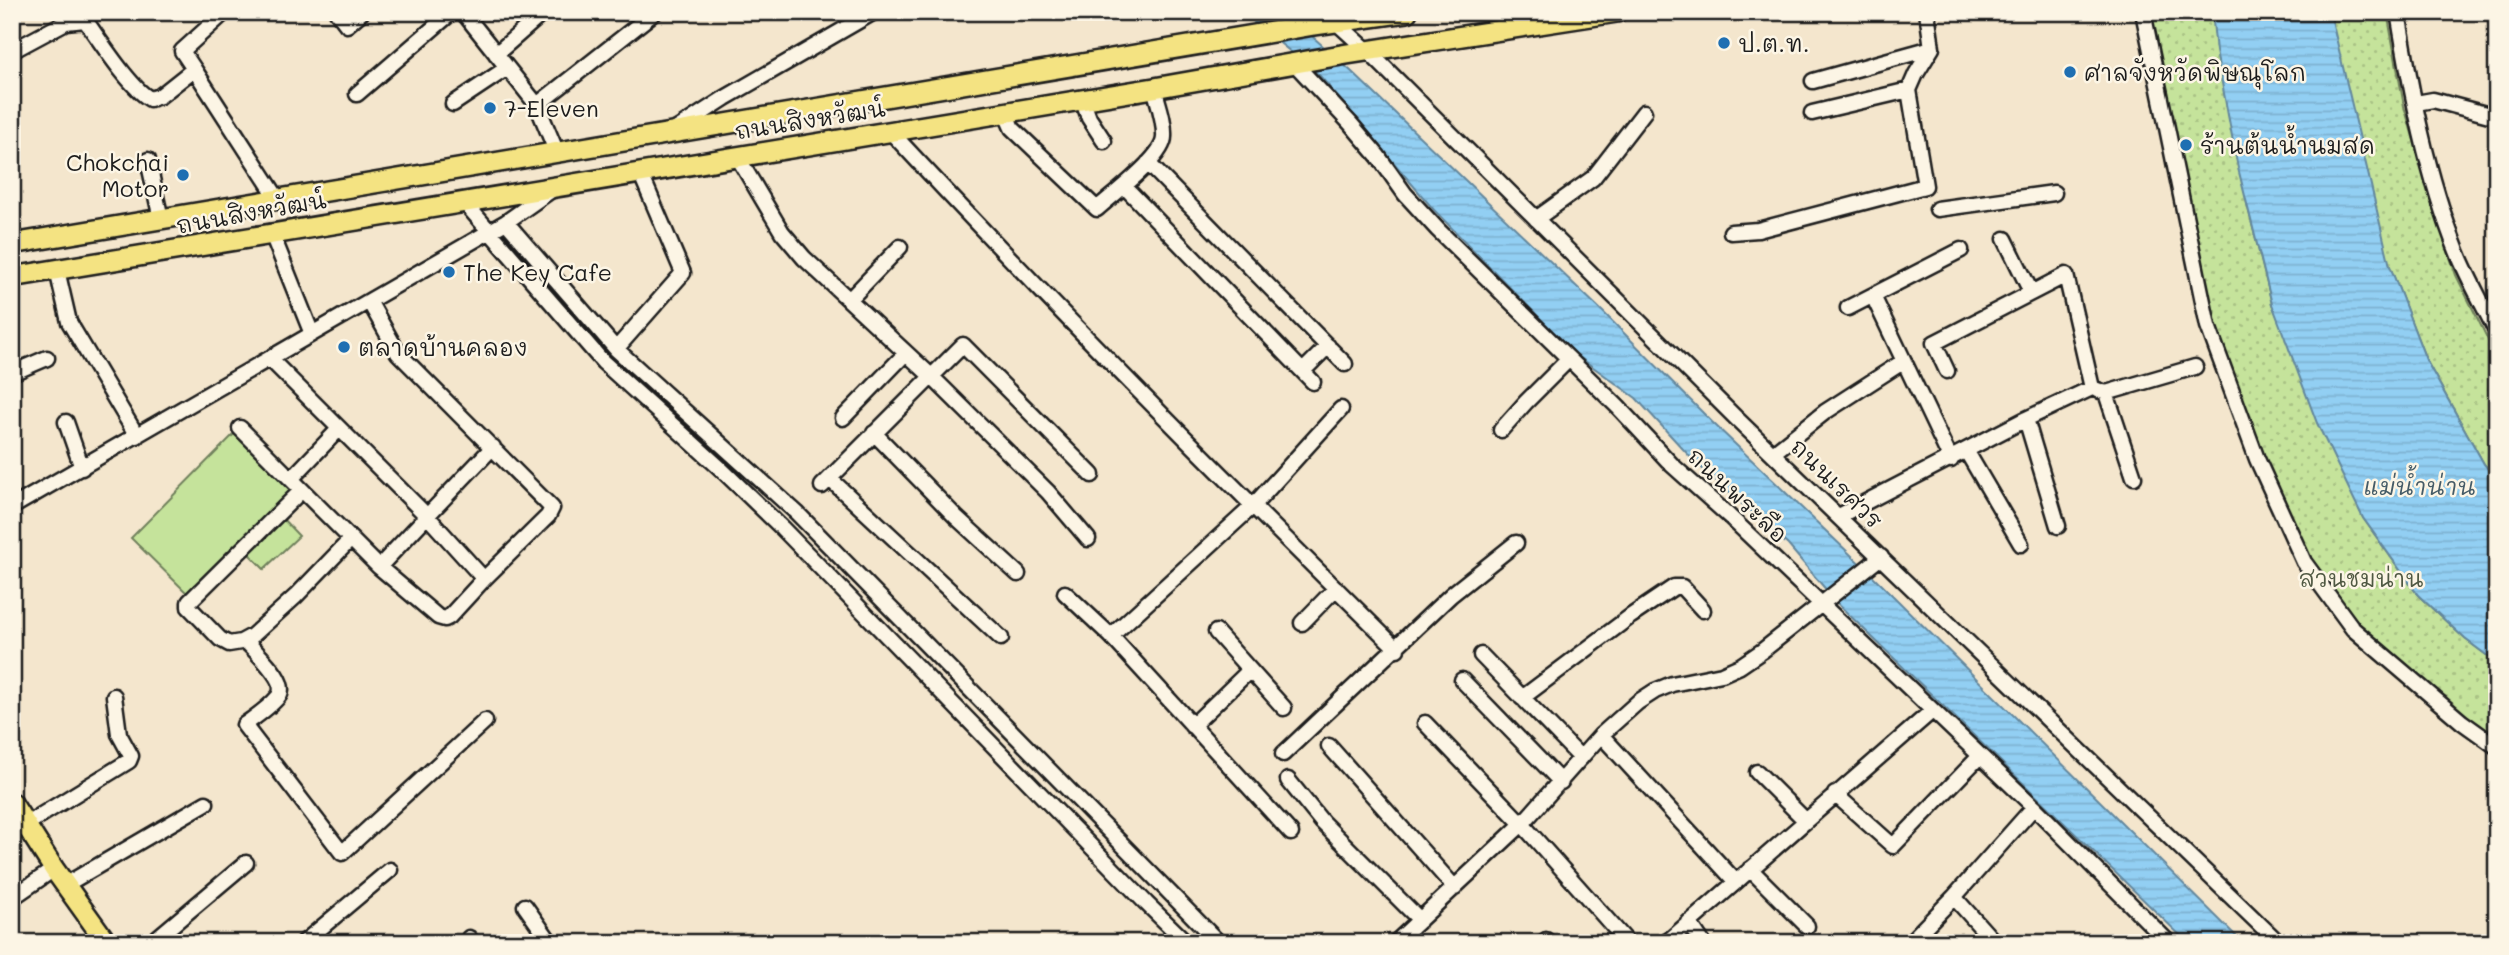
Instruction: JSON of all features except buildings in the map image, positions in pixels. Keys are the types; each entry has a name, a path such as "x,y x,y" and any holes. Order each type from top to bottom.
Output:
{"main road":[{"name":"ถนนสิงหวัฒน์","path":"12,244 1250,37 1325,20 1406,12"},
{"name":"ถนนสิงหวัฒน์","path":"12,277 1347,54 1616,12"},
{"path":"12,803 19,829 60,877 102,941"}],"street":[{"path":"225,12 182,51 278,200"},
{"path":"337,12 347,25 362,12"},
{"path":"357,94 452,12"},
{"path":"463,12 537,105 557,153"},
{"path":"496,54 544,12"},
{"path":"537,105 655,12"},
{"path":"668,134 874,12"},
{"path":"1731,232 1758,230 1925,186 1909,90 1933,48 1927,12"},
{"path":"2143,12 2208,326 2257,459 2300,555 2353,629 2462,722 2497,747"},
{"path":"2398,12 2428,160 2457,253 2497,333"},
{"path":"12,51 64,17 85,20 142,93 150,99 159,96 194,69"},
{"name":"ถนนเรศวร","path":"1325,20 1369,52 1839,516 1876,562 2280,943"},
{"path":"1813,81 1933,48"},
{"name":"ถนนพระลือ","path":"1295,64 1350,123 1405,194 1438,230 1618,407 1672,465 1824,602 2169,943"},
{"path":"453,104 507,68"},
{"path":"1005,112 1012,128 1097,209 1148,163 1161,147 1164,139 1154,88"},
{"path":"1812,113 1909,90"},
{"path":"1082,99 1089,118 1104,141"},
{"path":"2416,103 2433,100 2497,117"},
{"path":"1536,219 1593,178 1644,112"},
{"path":"890,131 1014,263 1252,506 1397,649"},
{"path":"737,156 782,232 804,258 931,376 1048,492 1088,539"},
{"path":"148,160 162,219"},
{"path":"1148,163 1345,363"},
{"path":"616,349 682,275 681,264 640,172"},
{"path":"1124,186 1308,376 1328,346"},
{"path":"12,507 506,222 554,188"},
{"path":"1937,209 2054,193"},
{"path":"464,202 603,362 722,469 782,528 1187,943"},
{"path":"506,222 616,349 797,513 1219,943"},
{"path":"272,234 312,334"},
{"path":"2005,239 2031,292"},
{"path":"849,300 900,247"},
{"path":"1848,308 1961,250"},
{"path":"57,270 69,322 137,436"},
{"path":"1947,371 1934,343 2066,275 2099,391 2134,477"},
{"path":"1873,296 1951,460"},
{"path":"240,428 379,567 436,616 444,619 449,617 552,510 548,502 398,353 369,301"},
{"path":"1001,638 826,482 963,345 1092,475"},
{"path":"843,418 906,353"},
{"path":"12,373 47,358"},
{"path":"270,359 427,516 484,579"},
{"path":"1501,430 1569,359"},
{"path":"1773,453 1825,412 1904,361"},
{"path":"1839,516 1967,452 2026,419 2099,391 2195,367"},
{"path":"1111,636 1252,506 1341,409"},
{"path":"2026,419 2058,526"},
{"path":"66,422 82,468"},
{"path":"291,479 339,429"},
{"path":"874,433 956,517 1018,574"},
{"path":"379,567 493,447"},
{"path":"1967,452 2021,544"},
{"path":"302,490 189,603 191,608 226,643 245,640 296,596 351,539"},
{"path":"1283,754 1397,649 1451,595 1516,543"},
{"path":"1395,943 1522,824 1601,735 1638,702 1672,684 1722,674 1740,666 1876,562"},
{"path":"1522,698 1631,615 1674,587 1682,587 1703,610"},
{"path":"1302,623 1336,588"},
{"path":"1065,593 1111,636 1291,833"},
{"path":"1216,632 1283,708"},
{"path":"245,640 283,684 283,690 279,697 244,725 342,853 485,721"},
{"path":"1481,655 1581,758"},
{"path":"1192,726 1250,670"},
{"path":"1462,680 1561,782"},
{"path":"19,829 129,761 131,756 117,726 114,696"},
{"path":"1666,943 1932,711"},
{"path":"1425,723 1522,824 1628,943"},
{"path":"1601,735 1736,882"},
{"path":"1329,746 1455,888"},
{"path":"1835,794 1892,846 1979,757"},
{"path":"1757,772 1805,821"},
{"path":"1287,780 1322,822 1420,920"},
{"path":"12,898 60,877 206,803"},
{"path":"1909,943 2034,807"},
{"path":"151,943 246,863"},
{"path":"1751,869 1807,926"},
{"path":"303,943 390,870"},
{"path":"1954,897 1995,943"},
{"path":"525,906 551,943"},
{"path":"1689,922 1703,943"},
{"path":"1543,943 1546,940 1548,943"}],"green space":[{"name":"สวนชมน่าน","path":"2150,12 2216,12 2247,204 2272,304 2363,518 2418,595 2465,639 2497,663 2497,747 2353,629 2300,555 2208,326"},
{"path":"2321,12 2387,12 2404,106 2433,206 2456,275 2497,358 2497,480 2484,464 2426,360 2384,251"},
{"path":"240,428 302,490 278,514 299,536 264,569 244,549 193,599 131,538"}],"water":[{"path":"1242,12 1285,12 1352,72 1600,309 2243,943 2188,943 1840,606 1788,545 1694,461 1636,398 1575,354 1434,210 1320,76"},
{"name":"แม่น้ำน่าน","path":"2212,12 2330,12 2390,266 2426,360 2484,464 2497,480 2497,663 2465,639 2418,595 2363,518 2317,423 2272,304 2238,168 2216,51"}],"place":[{"name":"ป.ต.ท.","path":"1724,43"},
{"name":"ศาลจังหวัดพิษณุโลก","path":"2070,72"},
{"name":"7-Eleven","path":"490,108"},
{"name":"ร้านต้นน้ำนมสด","path":"2186,145"},
{"name":"Chokchai Motor","path":"183,175"},
{"name":"The Key Cafe","path":"449,272"},
{"name":"ตลาดบ้านคลอง","path":"344,347"}]}
